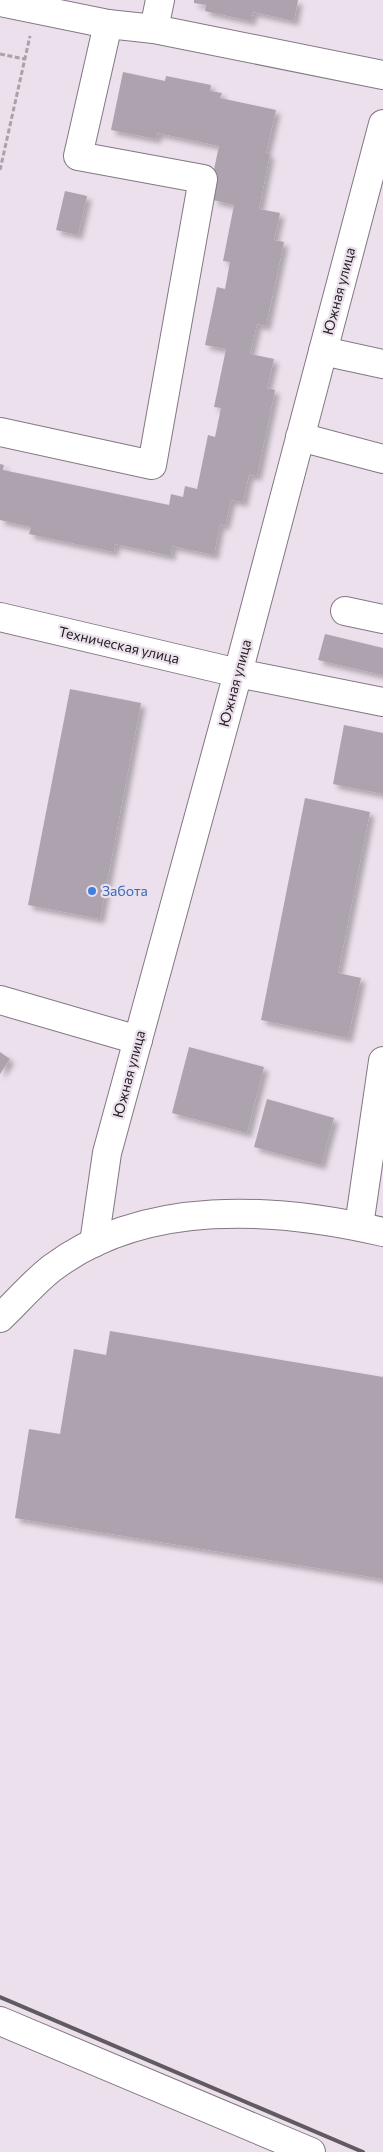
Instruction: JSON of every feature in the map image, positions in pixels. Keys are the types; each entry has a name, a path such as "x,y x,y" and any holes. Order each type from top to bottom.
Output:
{"street":[{"path":"154,29 160,0"},
{"path":"0,2 108,24 154,29 383,75"},
{"path":"0,432 152,465 203,179 78,156 108,24"},
{"name":"Южная улица","path":"94,1243 107,1153 238,673 323,351 372,208 383,124"},
{"path":"323,351 383,364"},
{"path":"300,437 383,459"},
{"path":"344,611 383,619"},
{"name":"Техническая улица","path":"0,617 238,673 383,702"},
{"path":"0,1000 138,1040"},
{"path":"0,1318 52,1268 94,1243 135,1226 188,1216 234,1214 291,1217 371,1229 383,1061"},
{"path":"0,2021 311,2152"}],"path":[{"path":"0,170 36,10"},
{"path":"0,54 25,60"}],"building":[{"path":"194,0 298,0 294,21 253,12 251,21 205,11 206,5 194,3"},
{"path":"123,72 165,81 166,76 211,85 210,91 222,93 220,98 276,110 266,153 270,154 259,209 280,213 274,240 284,242 266,326 257,324 250,354 274,359 267,388 275,390 257,476 249,475 243,502 231,500 225,526 220,524 214,555 172,546 171,556 115,544 114,552 29,534 31,527 0,520 0,464 4,465 3,470 169,505 171,494 183,497 185,486 197,489 208,435 215,437 221,408 214,407 226,349 205,345 217,287 225,289 230,262 223,261 234,205 213,200 215,189 210,188 219,146 158,133 156,139 111,130"},
{"path":"65,191 87,196 78,235 56,230"},
{"path":"325,634 383,648 383,675 318,660"},
{"path":"70,689 141,703 100,919 28,905"},
{"path":"344,725 383,733 383,794 333,784"},
{"path":"305,798 370,812 338,973 361,978 348,1038 261,1020"},
{"path":"189,1047 264,1067 247,1133 172,1113"},
{"path":"0,1052 10,1059 0,1074"},
{"path":"267,1099 334,1118 321,1165 254,1147"},
{"path":"110,1331 383,1377 383,1579 15,1518 29,1429 60,1434 74,1349 106,1355"}],"railway":[{"path":"0,1997 363,2152"}],"place":[{"name":"Забота","path":"92,891"}]}
